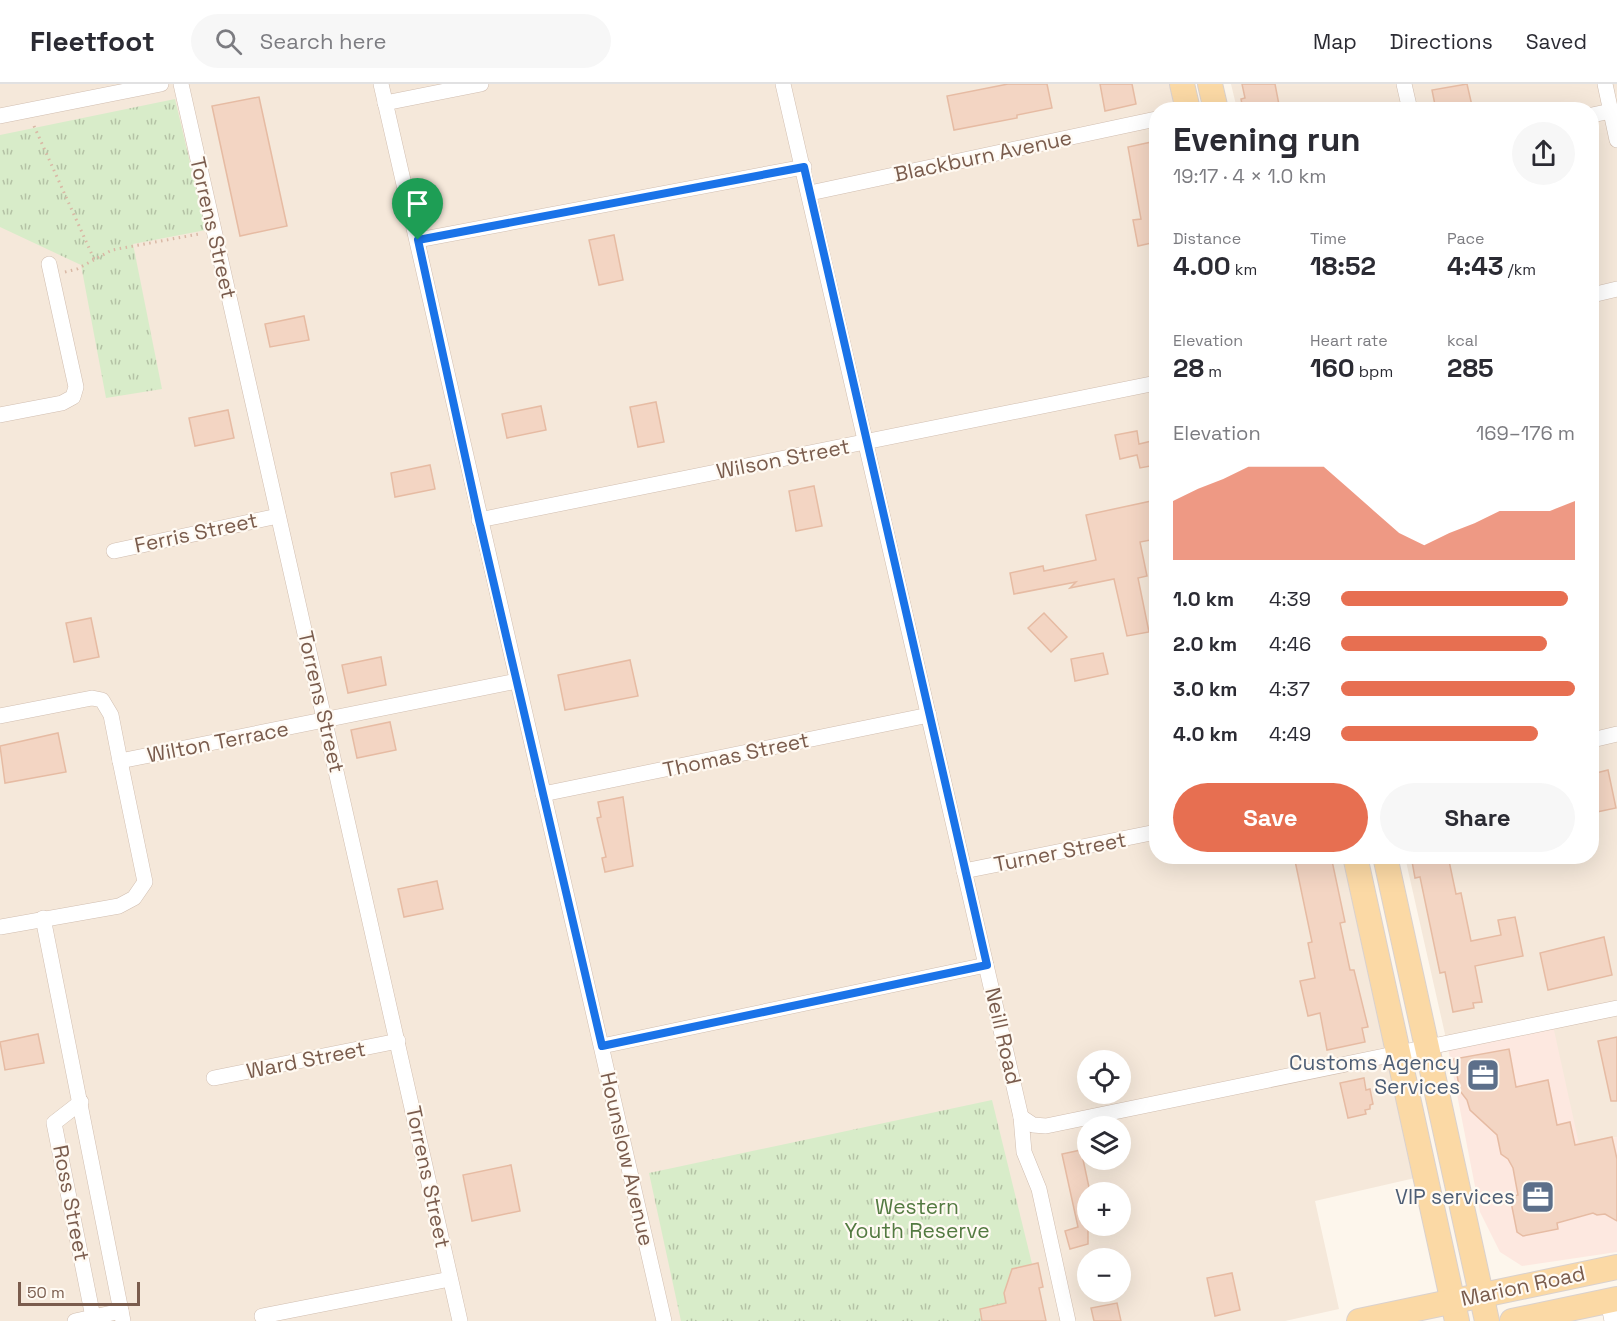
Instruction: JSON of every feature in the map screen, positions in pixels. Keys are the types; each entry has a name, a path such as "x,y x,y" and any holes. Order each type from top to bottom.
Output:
{"main road":[{"path":"1182,84 1186,102"},
{"path":"1357,864 1455,1311"},
{"path":"1387,864 1487,1321"},
{"path":"1464,1209 1483,1256 1498,1274 1532,1285"},
{"name":"Marion Road","path":"1359,1321 1455,1311 1483,1295 1617,1267"},
{"name":"Marion Road","path":"1523,1320 1612,1307"}],"street":[{"path":"0,116 109,89 161,84"},
{"name":"Torrens Street","path":"181,84 460,1321"},
{"name":"Hounslow Avenue","path":"381,84 664,1321"},
{"path":"385,103 481,84"},
{"name":"Neill Road","path":"783,84 987,965 1021,1117 1024,1152 1039,1189 1068,1321"},
{"path":"1404,84 1408,102"},
{"path":"1605,84 1617,141"},
{"path":"1599,114 1611,111"},
{"name":"Blackburn Avenue","path":"810,193 1149,120"},
{"path":"418,240 804,167"},
{"path":"0,416 62,403 73,397 76,387 55,268"},
{"path":"1599,293 1617,289"},
{"name":"Wilson Street","path":"479,520 1149,384"},
{"name":"Ferris Street","path":"114,551 278,516"},
{"name":"Wilton Terrace","path":"0,716 92,698 102,700 111,715 120,761 517,681"},
{"name":"Thomas Street","path":"543,794 929,715"},
{"path":"1599,738 1617,734"},
{"path":"0,927 119,906 134,898 145,882 120,761"},
{"name":"Turner Street","path":"964,871 1149,833"},
{"name":"Ross Street","path":"44,918 122,1316"},
{"path":"602,1046 987,965"},
{"path":"1021,1117 1033,1125 1046,1126 1617,1008"},
{"name":"Ward Street","path":"214,1078 398,1041"},
{"name":"Ross Street","path":"81,1102 54,1123 93,1317"},
{"path":"262,1316 450,1279"},
{"path":"75,1321 93,1317 122,1316"}],"path":[{"path":"34,126 94,259"},
{"path":"55,268 77,269 112,250 214,231"}],"shaded area":[{"path":"0,84 1170,84 1174,102 1149,102 1149,864 1346,864 1415,1178 1315,1201 1339,1309 1285,1321 0,1321"},
{"path":"1231,84 1617,84 1617,1137 1579,1145 1447,1043 1407,864 1599,864 1599,102 1235,102"},
{"path":"1552,1021 1579,1144 1617,1137 1617,1252 1522,1266 1500,1252 1480,1212 1447,1043"}],"green space":[{"path":"175,99 206,230 133,244 162,389 106,398 81,265 0,227 0,135"},
{"name":"Western Youth Reserve","path":"992,1100 1046,1321 681,1321 649,1173"}],"building":[{"path":"1008,84 1047,84 1052,108 1017,115 1017,118 954,130 947,96"},
{"path":"1100,84 1132,84 1136,104 1105,111"},
{"path":"1242,84 1275,84 1278,102 1242,102 1241,99 1245,98"},
{"path":"1467,84 1471,102 1434,102 1432,90"},
{"path":"259,97 287,226 240,236 212,106"},
{"path":"1149,142 1149,244 1138,246 1133,220 1141,219 1128,147"},
{"path":"614,235 623,280 599,285 589,240"},
{"path":"304,316 309,340 270,347 265,324"},
{"path":"656,402 664,442 638,447 630,407"},
{"path":"541,406 546,430 507,438 502,414"},
{"path":"228,410 234,438 195,446 189,418"},
{"path":"1137,431 1139,444 1149,442 1149,466 1140,468 1137,455 1120,459 1115,435"},
{"path":"430,465 435,489 395,497 391,473"},
{"path":"814,486 822,526 796,531 789,491"},
{"path":"1149,502 1149,540 1140,542 1147,576 1138,578 1149,632 1127,636 1114,579 1070,588 1076,582 1014,594 1010,573 1043,566 1044,571 1096,560 1086,515"},
{"path":"1044,613 1067,637 1051,652 1028,628"},
{"path":"91,618 99,657 74,662 66,623"},
{"path":"1103,653 1108,674 1075,681 1071,659"},
{"path":"381,657 386,685 348,693 342,665"},
{"path":"630,660 638,696 565,710 558,675"},
{"path":"390,722 396,750 357,758 351,730"},
{"path":"58,733 66,772 5,783 0,746"},
{"path":"1608,770 1616,808 1599,812 1599,772"},
{"path":"623,797 633,866 605,872 602,858 606,857 597,818 601,817 598,802"},
{"path":"1296,864 1333,864 1345,922 1340,923 1350,970 1354,970 1368,1027 1362,1028 1365,1042 1327,1050 1320,1013 1308,1016 1300,981 1315,978 1308,943 1312,942"},
{"path":"1412,864 1450,864 1456,894 1461,893 1471,941 1501,935 1498,920 1515,917 1523,956 1475,966 1482,1002 1473,1003 1474,1008 1453,1012 1445,972 1440,973 1420,877 1415,878"},
{"path":"437,881 443,909 404,917 398,889"},
{"path":"1604,937 1612,975 1548,990 1540,953"},
{"path":"38,1034 44,1063 5,1070 0,1042"},
{"path":"1617,1037 1617,1101 1611,1101 1598,1041"},
{"path":"1509,1049 1516,1087 1548,1080 1557,1125 1570,1122 1575,1145 1612,1137 1617,1159 1617,1221 1605,1214 1593,1213 1557,1223 1558,1229 1523,1236 1517,1232 1510,1197 1518,1195 1513,1168 1508,1159 1501,1154 1497,1135 1470,1110 1467,1100 1460,1091 1454,1059"},
{"path":"1364,1078 1366,1090 1370,1089 1373,1104 1370,1105 1370,1109 1365,1110 1366,1114 1348,1118 1340,1083"},
{"path":"1077,1151 1077,1170 1085,1170 1088,1182 1077,1182 1077,1222 1062,1154"},
{"path":"511,1165 520,1211 472,1221 463,1175"},
{"path":"1077,1227 1077,1236 1088,1236 1088,1244 1070,1249 1065,1231"},
{"path":"1038,1263 1043,1287 1039,1288 1046,1321 982,1321 980,1309 1006,1303 1004,1293 1012,1269"},
{"path":"1232,1273 1240,1310 1215,1316 1207,1278"},
{"path":"1117,1303 1121,1321 1094,1321 1091,1308"}],"place":[{"name":"Customs Agency Services","path":"1483,1075"},
{"name":"VIP services","path":"1538,1197"}],"route":[{"path":"804,167 987,965 602,1046 479,520 418,240 804,167"}]}
